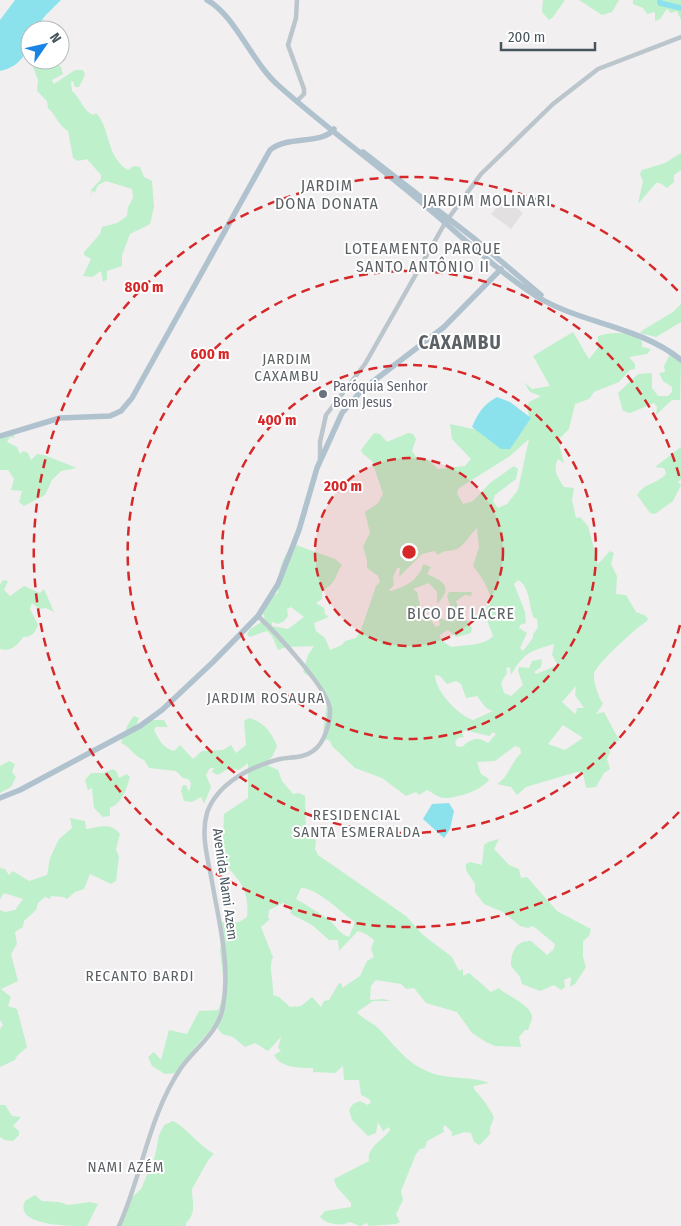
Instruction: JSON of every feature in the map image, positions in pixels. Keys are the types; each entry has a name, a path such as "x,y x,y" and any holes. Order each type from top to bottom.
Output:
{"main road":[{"path":"207,0 217,6 227,18 267,76 447,221 531,292 563,309 656,343 681,360"},
{"path":"0,436 60,418 110,416 121,410 132,398 270,150 280,144 305,138 322,138 333,131"},
{"path":"0,798 20,790 140,726 162,710 258,616 274,592 296,539 320,460 336,423 356,396 444,326 484,286 500,265"}],"street":[{"path":"297,0 296,18 288,45 304,89 304,94 297,101"},
{"path":"320,460 320,442 326,415 364,364 447,221 481,174 553,104 598,69 681,37"},
{"name":"Avenida Nami Azem","path":"119,1226 129,1204 150,1135 174,1081 181,1068 218,1024 223,1007 225,964 205,841 207,812 220,790 244,773 274,761 305,755 313,751 320,744 330,718 330,703 322,690 288,648 258,616"}],"shaded area":[{"path":"504,199 523,213 511,229 491,214"}],"green space":[{"path":"543,0 565,0 549,20 542,12"},
{"path":"579,0 619,0 612,12 602,15"},
{"path":"633,0 681,0 681,20 677,11 671,13 667,9 660,19 655,21 655,12 647,14 643,8 633,4"},
{"path":"34,70 62,70 63,74 52,80 54,84 75,70 83,70 85,75 79,87 75,87 73,81 71,82 72,91 90,113 93,115 96,113 101,119 115,157 121,164 128,170 134,166 140,167 144,177 152,181 154,207 150,224 130,234 122,255 122,266 107,271 107,279 103,282 101,271 92,277 83,276 91,259 84,255 84,252 100,234 102,227 117,223 127,216 128,207 133,198 132,189 106,181 98,185 95,192 92,191 92,197 91,190 101,179 101,175 87,159 78,161 73,158 68,131 59,123 48,108 47,101 37,91 38,80"},
{"path":"681,153 681,170 674,175 674,182 667,188 660,183 656,183 638,204 643,181 640,174 642,170 665,163"},
{"path":"681,304 681,322 656,337 640,333 673,312"},
{"path":"573,332 589,359 598,348 598,336 610,333 621,333 631,336 642,341 642,347 651,349 647,354 629,357 635,364 635,369 630,370 619,382 594,392 589,399 575,404 569,429 558,440 564,463 558,459 556,463 558,477 564,487 574,488 572,500 576,518 580,517 588,526 598,564 610,551 614,553 611,564 617,576 616,594 626,595 636,612 648,618 601,663 594,674 594,682 603,704 596,714 604,712 619,740 608,747 610,752 607,759 610,769 604,773 596,787 586,788 583,773 577,772 526,787 517,795 511,787 497,784 504,778 521,753 520,748 515,746 495,761 477,762 481,774 489,779 482,787 476,790 450,798 440,797 427,790 419,795 416,792 406,796 382,778 355,768 332,746 330,741 325,739 323,732 328,697 318,682 303,672 308,655 314,646 286,647 278,650 272,636 267,631 249,637 247,634 250,629 265,620 263,613 273,596 278,593 279,573 283,559 291,548 296,545 335,559 342,565 333,583 322,590 322,599 316,603 324,608 325,614 329,617 314,623 316,631 325,638 330,650 342,645 345,641 356,638 361,630 376,586 380,582 378,576 367,568 363,546 370,533 365,512 378,503 383,494 372,461 361,450 374,433 380,434 387,442 408,433 413,434 416,439 412,451 417,458 427,459 438,469 465,466 471,459 452,439 450,424 482,431 529,417 527,408 529,402 541,396 530,392 524,382 532,389 550,386 533,356","holes":["529,439 518,490 507,504 498,508 493,501 495,495 516,479 518,469 514,466 490,483 473,501 463,504 457,493 459,488 510,456","477,528 479,547 473,566 483,580 490,595 490,605 486,607 487,620 493,636 485,642 451,647 441,640 440,635 448,630 456,637 471,633 472,628 459,610 456,601 465,595 471,596 472,592 449,592 447,596 450,606 449,615 455,622 444,620 438,616 440,625 436,627 420,606 417,592 413,589 429,583 437,592 437,604 442,598 446,589 442,582 427,574 431,567 423,564 419,574 411,582 391,591 389,590 394,585 393,577 397,568 400,568 399,577 422,554 434,551 438,555 457,549","518,580 525,587 532,613 534,618 537,619 538,627 533,638 523,651 520,648 527,633 519,628 520,625 526,623 525,612 514,584","291,607 304,617 288,629 272,626 272,622 278,624 288,616 287,609","554,644 552,655 558,665 536,674 534,672 541,667 542,659 532,661 529,668 519,667 518,671 523,685 511,696 504,693 501,683 507,673 506,668 510,667 511,675 524,657","435,675 440,676 447,684 456,681 461,684 466,698 477,696 486,708 493,711 473,720 467,718 449,702 439,688","576,686 575,695 584,708 576,708 575,714 562,702","563,725 583,738 565,750 548,744","465,730 489,736 493,732 496,734 488,743 480,739 474,739 462,747 456,746 455,742 458,738 464,737 462,733"]},
{"path":"670,354 681,363 680,400 672,400 656,415 657,407 654,403 630,413 623,411 618,393 638,374 652,373 652,388 658,396 668,396 672,392 672,387 663,381 659,373 665,372 664,366"},
{"path":"13,434 15,438 10,437 7,442 17,447 20,454 23,451 28,453 31,460 37,454 44,455 77,468 61,471 52,480 45,495 24,506 19,502 22,491 11,490 14,479 8,470 0,470 0,437"},
{"path":"681,447 681,479 678,482 681,485 673,501 655,514 650,513 637,495 643,488 666,474 664,468 655,467"},
{"path":"3,580 8,581 4,590 10,596 24,586 40,593 44,589 54,612 46,608 39,609 32,603 30,609 38,625 36,630 33,634 23,637 19,643 8,650 0,649 0,585"},
{"path":"134,716 139,718 136,726 151,720 164,720 168,727 156,727 154,730 162,743 174,751 180,745 193,759 202,751 223,750 231,745 236,753 246,745 244,721 249,718 259,722 270,732 277,746 272,757 266,762 267,765 278,770 282,781 293,794 299,793 305,796 306,830 309,836 316,840 315,849 318,855 406,916 423,935 452,957 459,971 463,969 463,976 469,973 491,992 499,988 529,1010 532,1019 528,1030 525,1030 519,1037 521,1047 495,1046 472,1033 457,1012 426,1003 414,988 406,989 401,984 376,980 371,986 370,1000 383,999 391,1001 373,1001 357,1012 378,1028 400,1052 423,1069 444,1076 489,1083 474,1086 474,1089 494,1117 490,1134 480,1145 474,1142 471,1133 465,1132 452,1136 452,1132 445,1125 443,1128 444,1132 427,1141 425,1148 420,1149 416,1154 401,1191 403,1200 396,1214 400,1222 369,1226 367,1223 360,1226 350,1222 330,1223 320,1217 325,1211 351,1207 351,1203 336,1186 334,1179 369,1161 370,1152 390,1130 389,1127 383,1131 378,1122 376,1133 368,1136 352,1120 349,1110 353,1104 360,1101 368,1105 371,1102 361,1095 359,1080 344,1080 343,1066 335,1073 313,1072 313,1068 286,1065 281,1063 274,1055 281,1051 278,1048 281,1037 268,1051 255,1043 245,1047 233,1037 222,1034 215,1025 196,1046 177,1073 165,1074 152,1066 148,1057 154,1052 161,1060 169,1030 187,1034 199,1011 218,1010 221,1003 223,988 220,950 221,945 222,948 222,922 239,922 247,917 244,890 222,859 224,814 248,798 248,763 239,770 229,768 218,775 212,772 214,768 210,768 206,775 211,787 204,804 201,797 192,802 184,801 181,791 183,785 186,785 189,792 191,783 188,779 183,778 176,771 149,768 144,760 121,743","holes":["301,888 322,896 355,922 349,937 343,934 328,919 296,899","283,903 290,906 291,914 312,925 329,940 338,940 339,951 358,931 374,940 371,949 374,957 367,961 360,976 342,988 342,984 339,983 329,1000 324,1001 321,1007 312,997 301,1006 290,1007 279,997 273,995 271,965 273,957 261,927 270,919 268,918 269,910"]},
{"path":"9,761 15,764 12,772 16,777 11,787 0,793 0,766"},
{"path":"113,769 119,778 127,774 130,777 121,799 110,808 110,816 103,817 94,808 92,788 88,790 85,780 91,773 103,773"},
{"path":"70,818 85,821 86,829 109,827 120,834 116,849 119,857 116,881 111,884 90,874 84,889 75,892 67,899 64,897 51,896 50,899 45,897 38,903 36,910 24,921 23,927 15,932 17,944 11,954 18,981 1,989 11,997 8,1006 17,1009 27,1047 15,1060 0,1067 0,1029 3,1025 0,1020 0,910 5,912 15,910 23,899 4,893 0,899 0,868 5,869 9,875 13,871 29,881 47,875 50,858 59,839 72,828"},
{"path":"499,839 494,849 509,865 519,869 521,878 527,877 557,911 591,929 589,936 583,941 583,957 586,967 575,984 570,987 571,977 564,980 565,987 561,990 554,985 540,991 522,984 520,977 511,966 515,948 526,941 531,941 547,955 554,949 555,944 533,926 528,928 520,926 503,912 484,904 475,892 475,884 466,870 466,864 470,862 482,865 484,845"},
{"path":"0,1105 5,1105 12,1116 21,1117 13,1126 19,1131 19,1135 13,1141 0,1137"},
{"path":"173,1121 214,1154 192,1189 192,1215 186,1226 121,1226 129,1200 141,1189 155,1156 159,1135 164,1125"},
{"path":"35,1195 42,1201 59,1202 68,1205 90,1202 98,1204 87,1226 57,1225 35,1220 27,1215 24,1209 25,1201"}],"water":[{"path":"15,0 61,0 42,20 20,20 20,60 8,69 0,71 0,20"},
{"path":"497,397 510,402 531,418 510,449 501,449 472,427 481,410"},
{"path":"449,803 454,811 450,829 444,838 423,819 432,804"}],"waterway":[{"path":"660,0 660,3 681,8"}],"place":[{"name":"Paróquia Senhor Bom Jesus","path":"323,394"}],"district":[{"name":"JARDIM DONA DONATA","path":"327,194"},
{"name":"JARDIM MOLINARI","path":"487,200"},
{"name":"LOTEAMENTO PARQUE SANTO ANTÔNIO II","path":"423,257"},
{"name":"CAXAMBU","path":"460,342"},
{"name":"JARDIM CAXAMBU","path":"287,368"},
{"name":"BICO DE LACRE","path":"461,613"},
{"name":"JARDIM ROSAURA","path":"266,698"},
{"name":"RESIDENCIAL SANTA ESMERALDA","path":"357,824"},
{"name":"RECANTO BARDI","path":"140,976"},
{"name":"NAMI AZÉM","path":"126,1167"}]}
